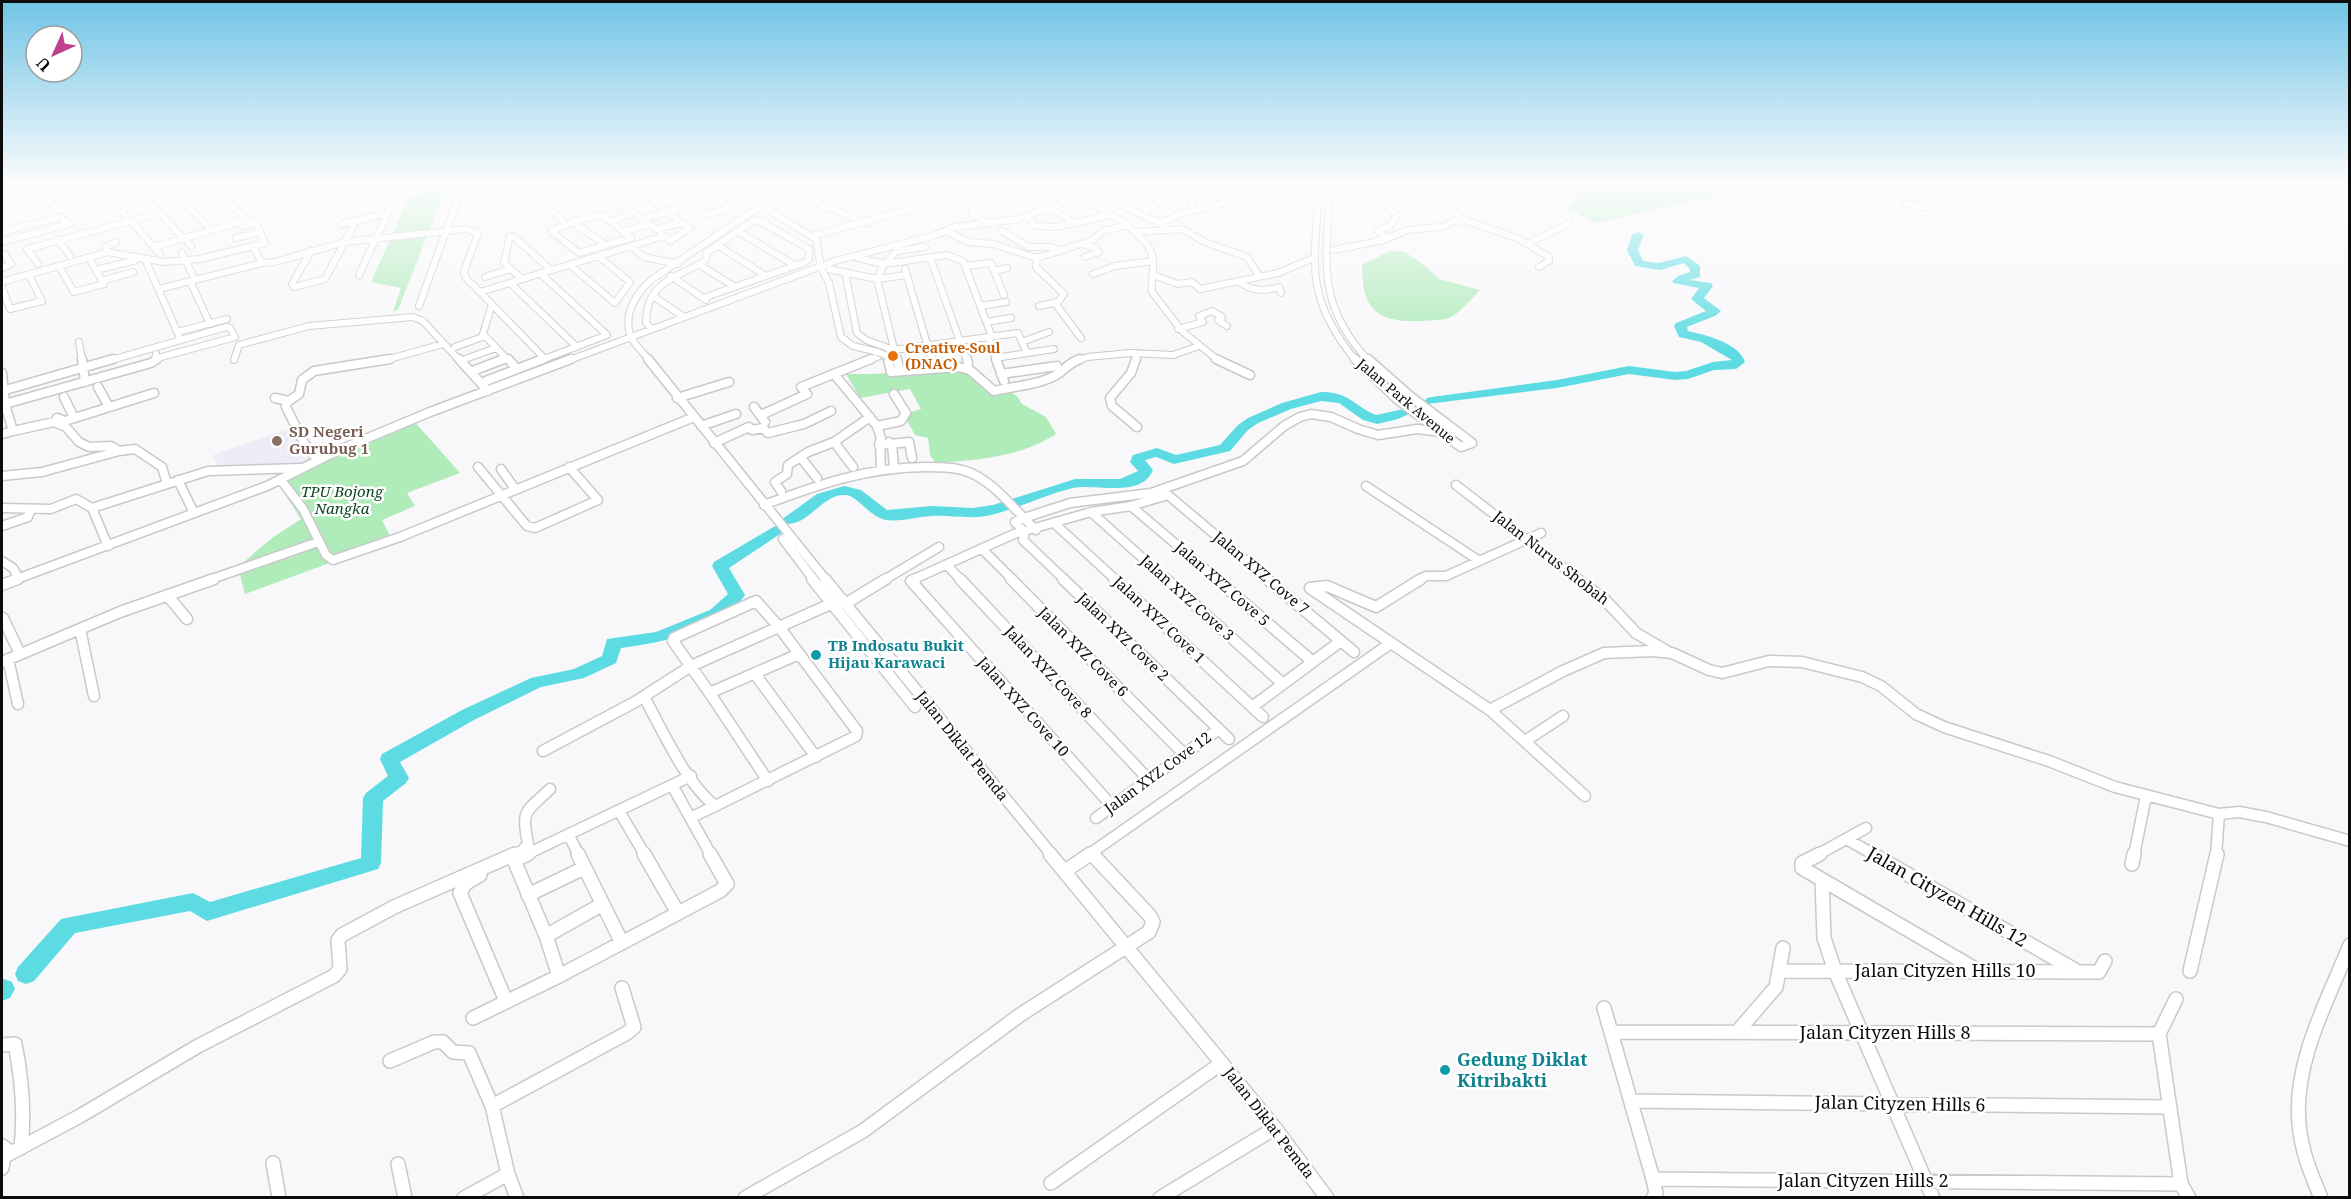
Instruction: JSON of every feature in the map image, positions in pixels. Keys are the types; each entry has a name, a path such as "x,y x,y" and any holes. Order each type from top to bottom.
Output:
{"street":[{"path":"38,264 27,249 55,241"},
{"path":"59,241 70,256"},
{"path":"148,241 160,254"},
{"path":"153,247 174,241"},
{"path":"187,241 191,246"},
{"path":"29,275 42,301 10,309 2,284 29,275 108,252 164,262 184,257 220,254 266,243 265,241"},
{"path":"159,289 356,241"},
{"path":"359,275 375,241"},
{"path":"419,306 442,241"},
{"path":"475,241 464,272 466,278 545,359"},
{"path":"509,241 504,263 522,279"},
{"path":"519,241 551,270"},
{"path":"564,241 579,253 620,241"},
{"path":"600,241 606,245"},
{"path":"480,292 644,241"},
{"path":"630,336 629,312 634,300 651,280 707,241"},
{"path":"650,327 645,317 653,296 671,276 706,260 706,253 723,241"},
{"path":"754,241 796,266"},
{"path":"703,298 796,266 809,259 809,249 795,241"},
{"path":"817,241 841,338 854,346 878,352 887,357 891,372 959,367 979,376 988,389 994,391 1058,374 1073,360 1110,353 1136,352 1173,355 1199,346"},
{"path":"2,585 281,480 300,468 376,433 630,336 825,268 835,261 909,241"},
{"path":"967,241 993,244 1037,258 1090,241"},
{"path":"1019,241 1029,247 1051,247 1060,250"},
{"path":"1144,241 1151,249 1153,261 1150,285 1152,292 1178,329 1205,354 1250,375"},
{"path":"1203,241 1242,254 1253,263 1259,276"},
{"name":"Jalan Park Avenue","path":"1317,241 1316,279 1318,295 1331,326 1359,363 1461,447 1472,443 1389,379 1353,342 1342,325 1329,295 1328,241"},
{"path":"1333,250 1373,241"},
{"path":"1521,241 1550,259 1539,267"},
{"path":"1527,244 1533,241"},
{"path":"108,252 105,247 116,242"},
{"path":"311,251 292,284 294,287 325,279 345,242"},
{"path":"1082,244 1096,248 1099,252 1085,257"},
{"path":"634,245 644,257 699,265 735,287"},
{"path":"717,245 766,276"},
{"path":"253,246 262,263"},
{"path":"899,368 877,279 884,264 897,251 926,247"},
{"path":"220,254 229,271"},
{"path":"2,255 5,255 11,264 2,268"},
{"path":"858,258 884,264 947,255 963,261 986,322 995,358 1003,378 1057,366"},
{"path":"570,265 614,303 630,282 598,256"},
{"path":"184,257 210,324"},
{"path":"930,257 968,363"},
{"path":"89,258 103,283"},
{"path":"1037,258 1036,267 1063,291 1063,297 1055,303 1039,306"},
{"path":"96,270 143,259"},
{"path":"143,259 159,289 178,334 227,319"},
{"path":"1153,275 1178,284 1192,282 1200,289 1285,270 1311,260"},
{"path":"1093,274 1098,270 1115,266 1153,261"},
{"path":"965,266 991,263 1005,299 980,306"},
{"path":"59,266 74,292 133,272"},
{"path":"825,268 877,279 906,272 934,366"},
{"path":"994,271 1007,268"},
{"path":"485,277 510,269"},
{"path":"845,272 857,333 866,340 894,350"},
{"path":"486,381 608,335 540,273"},
{"path":"671,276 711,303"},
{"path":"1238,280 1244,287 1259,291 1279,287 1281,293"},
{"path":"510,283 577,347"},
{"path":"653,296 681,315"},
{"path":"1055,303 1059,313 1071,323 1073,331 1081,338"},
{"path":"492,304 483,334 517,369"},
{"path":"1178,329 1203,322 1199,316 1212,311 1222,317 1218,320 1227,327"},
{"path":"239,345 309,326 405,316 418,318 488,391"},
{"path":"986,322 1011,318"},
{"path":"1331,326 1342,325"},
{"path":"3,390 228,327 239,345 234,360"},
{"path":"1022,342 1049,332"},
{"path":"754,407 763,418 807,394 801,387 894,350 1018,333 1027,353"},
{"path":"455,347 485,336"},
{"name":"Jalan Diklat Pemda","path":"630,336 764,505 812,571 892,669 1065,871 1275,1128 1328,1197"},
{"path":"5,404 235,337"},
{"path":"79,342 86,382"},
{"path":"317,460 303,441 285,407 299,394 298,387 306,375 311,372 387,360 443,344"},
{"path":"153,347 158,358"},
{"path":"465,359 496,348"},
{"path":"995,358 1054,349"},
{"path":"1136,352 1136,362 1131,374 1110,398 1112,406 1137,427"},
{"path":"475,370 507,358"},
{"path":"2,373 5,404 14,431"},
{"path":"834,374 877,426 881,469"},
{"path":"677,398 729,382"},
{"path":"98,387 109,407"},
{"path":"30,427 154,393"},
{"path":"877,426 901,421 906,413 894,394"},
{"path":"64,397 73,416"},
{"path":"275,398 289,401"},
{"path":"714,443 749,427 752,430 763,428 768,433 804,424 831,411"},
{"path":"701,426 736,414"},
{"path":"1025,532 1015,522 1070,503 1151,494 1243,461 1255,455 1284,424 1311,414 1331,415 1376,435 1389,436 1415,429 1441,432"},
{"path":"1415,429 1422,416"},
{"path":"281,480 303,509 318,542 329,558 339,559 420,529 500,494 694,417"},
{"path":"781,491 775,482 787,474 788,465 808,452 834,442 870,417"},
{"path":"2,434 54,422 66,427 79,441 89,447 111,446 119,451"},
{"path":"834,442 854,467"},
{"path":"880,442 892,444 909,442 912,458"},
{"path":"892,444 894,468"},
{"path":"2,476 42,472 119,451 135,449 149,460 157,462 166,475 167,484"},
{"path":"801,458 817,478"},
{"path":"478,467 527,526 539,527 598,500 569,467"},
{"path":"92,508 216,469 300,468"},
{"path":"764,505 854,473 894,468 960,469 987,482 1036,530"},
{"path":"501,469 515,489"},
{"path":"178,480 194,513"},
{"name":"Jalan Nurus Shobah","path":"1456,485 1611,605 1636,633 1709,670 1722,673 1769,661 1786,660 1862,677 1881,686 1916,714 1944,727 2146,796 2219,814 2239,812 2266,817 2349,842"},
{"path":"1366,486 1478,560"},
{"name":"Jalan XYZ Cove 7","path":"1131,506 1168,495 1354,652"},
{"path":"2,526 30,513 54,508 76,499 92,508 108,546"},
{"path":"946,565 1014,534 1036,530 1091,512 1131,506"},
{"name":"Jalan XYZ Cove 5","path":"1131,506 1313,662"},
{"path":"2,508 30,513"},
{"name":"Jalan XYZ Cove 3","path":"1091,512 1283,684"},
{"name":"Jalan XYZ Cove 1","path":"1055,524 1263,717"},
{"name":"Jalan XYZ Cove 2","path":"1025,532 1023,540 1229,739"},
{"path":"1541,533 1444,577 1426,576 1376,607 1328,585 1310,588 1491,710 1585,795"},
{"path":"783,539 812,571"},
{"path":"18,704 5,661 167,595 318,542"},
{"path":"543,751 644,697 692,666 839,602 939,547"},
{"name":"Jalan XYZ Cove 6","path":"982,549 1184,754"},
{"path":"2,561 13,568 18,579"},
{"name":"Jalan XYZ Cove 10","path":"946,565 911,581 1112,806"},
{"name":"Jalan XYZ Cove 8","path":"946,565 1149,780"},
{"path":"167,595 187,619"},
{"path":"692,817 768,781 816,756 847,742 856,735 857,731 800,654 758,603 753,601 673,641 768,781"},
{"path":"3,618 20,654"},
{"path":"80,629 94,696"},
{"path":"1252,706 1341,641"},
{"path":"1065,871 1391,643"},
{"path":"1491,710 1563,671 1604,653 1653,651 1672,653"},
{"path":"711,694 800,654"},
{"path":"892,669 915,706"},
{"path":"755,674 816,756"},
{"path":"644,697 691,776 710,804 715,806"},
{"path":"1526,741 1563,716"},
{"name":"Jalan XYZ Cove 12","path":"1096,818 1219,729"},
{"path":"506,1001 460,893 465,884 477,876 569,836 691,776"},
{"path":"473,1018 622,943 720,891 727,884 692,817 672,785"},
{"path":"3,1157 172,1060 334,976 340,969 338,940 342,935 394,907 522,851 528,844 523,820 526,812 550,789"},
{"path":"2132,864 2146,796"},
{"path":"619,811 678,913"},
{"path":"2190,971 2217,853 2219,814"},
{"name":"Jalan Cityzen Hills 12","path":"1822,880 1802,868 1802,862 1848,840 1866,828"},
{"path":"569,836 622,943"},
{"name":"Jalan Cityzen Hills 12","path":"1848,840 2077,972"},
{"path":"745,1197 863,1131 1020,1015 1149,932 1153,922 1091,853"},
{"path":"514,860 546,936 559,976"},
{"path":"528,895 584,868"},
{"path":"1822,880 1824,938 1834,971 1933,1197"},
{"path":"1822,880 1979,971"},
{"path":"546,936 602,905"},
{"path":"2321,1197 2307,1164 2298,1114 2306,1062 2349,945"},
{"path":"1737,1032 1776,987 1783,948"},
{"name":"Jalan Cityzen Hills 10","path":"1779,971 2099,972 2105,960"},
{"path":"492,1106 627,1033 634,1027 622,988"},
{"path":"2176,999 2159,1034 2181,1184 2189,1197"},
{"path":"1604,1008 1653,1179 1656,1193 1653,1197"},
{"name":"Jalan Cityzen Hills 8","path":"1611,1032 2159,1034"},
{"path":"390,1061 434,1042 442,1042 453,1052 469,1053 492,1106 508,1174 517,1197"},
{"path":"2,1045 15,1044 21,1074 25,1101 21,1148"},
{"path":"1051,1183 1222,1063"},
{"name":"Jalan Cityzen Hills 6","path":"1631,1101 2169,1107"},
{"path":"1168,1195 1275,1128"},
{"path":"273,1163 279,1197"},
{"path":"398,1164 405,1197"},
{"path":"464,1197 508,1174"},
{"name":"Jalan Cityzen Hills 2","path":"1653,1179 2181,1184"}],"shaded area":[{"name":"SD Negeri Gurubug 1","path":"292,428 312,458 293,466 220,469 213,455"}],"green space":[{"path":"390,241 425,241 398,310 393,311 401,288 371,282"},
{"path":"1390,251 1405,252 1439,279 1480,290 1453,316 1446,319 1406,321 1383,316 1369,303 1365,293 1362,265"},
{"path":"958,368 973,374 987,392 1007,390 1017,396 1022,404 1046,417 1056,434 1028,448 998,456 936,463 930,455 928,438 915,435 906,419 911,412 921,409 910,389 860,398 846,374"},
{"name":"TPU Bojong Nangka","path":"414,421 460,473 407,493 415,506 382,520 392,540 245,594 238,567 272,538 301,519 279,485 326,458"}],"waterway":[{"path":"1432,401 1557,384 1629,370 1675,376 1688,375 1713,366 1731,366 1739,362 1737,356 1705,339 1683,334 1680,326 1715,311 1697,299 1707,286 1678,281 1684,277 1696,275 1696,268 1686,259 1660,267 1639,264 1634,256 1635,241"},
{"path":"789,520 830,494 844,490 855,493 880,513 892,515 932,511 980,512 1075,483 1129,482 1145,473 1146,470 1137,462 1138,458 1157,452 1174,460 1225,448 1243,428 1253,421 1286,406 1321,397 1337,397 1367,417 1377,420 1404,413"},
{"path":"26,974 69,925 193,902 207,912 371,863 373,798 399,778 389,759 468,715 537,682 578,674 610,659 613,643 659,637 716,614 737,595 720,566 775,531"}],"place":[{"name":"Creative-Soul (DNAC)","path":"893,356"},
{"name":"SD Negeri Gurubug 1","path":"277,441"},
{"name":"TB Indosatu Bukit Hijau Karawaci","path":"816,655"},
{"name":"Gedung Diklat Kitribakti","path":"1445,1070"}]}
